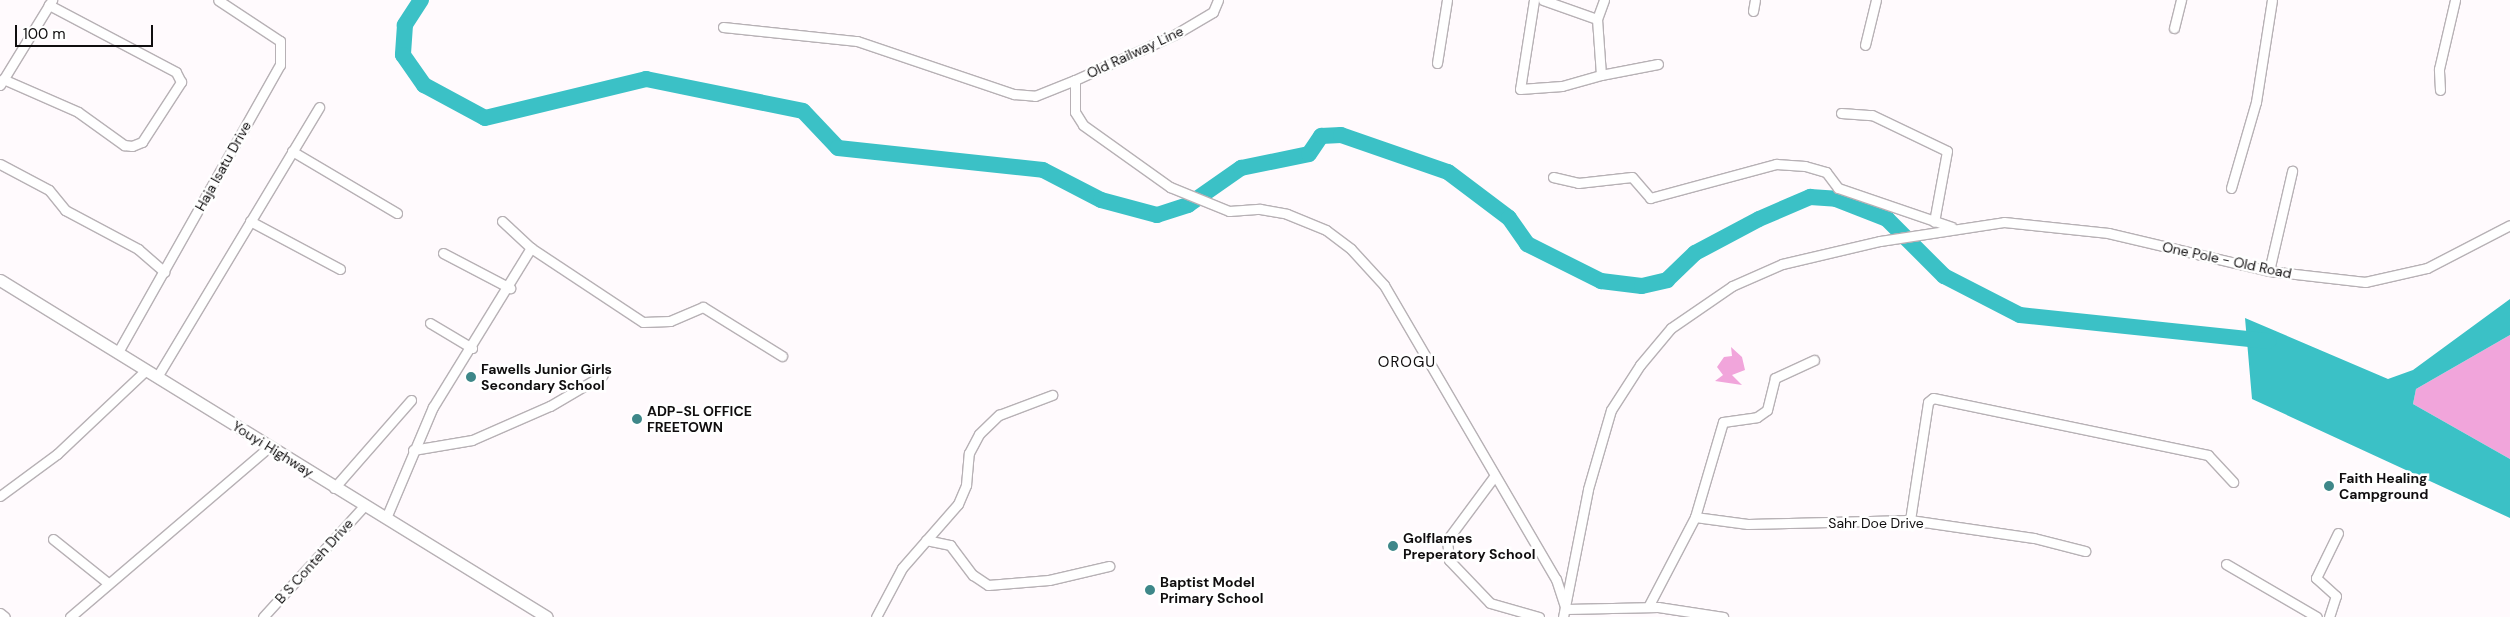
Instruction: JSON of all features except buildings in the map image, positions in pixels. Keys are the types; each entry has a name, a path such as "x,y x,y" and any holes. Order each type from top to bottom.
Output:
{"main road":[{"name":"Youyi Highway","path":"0,280 270,446 334,488 365,504 547,617"}],"street":[{"name":"Haja Isatu Drive","path":"118,352 280,65 280,41 218,0"},
{"name":"Old Railway Line","path":"1218,0 1212,12 1174,35 1075,80 1075,112 1083,125 1170,187 1215,208 1287,214 1326,230 1351,249 1384,284 1493,478"},
{"path":"1437,63 1447,0"},
{"path":"1534,0 1520,90 1554,87 1601,75 1658,64"},
{"path":"1543,0 1597,19"},
{"path":"1601,75 1597,19 1604,0"},
{"path":"1753,11 1755,0"},
{"path":"1865,44 1876,0"},
{"path":"2174,28 2181,0"},
{"path":"2231,188 2256,102 2272,0"},
{"path":"2440,90 2440,69 2455,0"},
{"path":"51,2 176,72 181,82 142,142 132,146 124,145 78,112 2,82 51,2"},
{"path":"723,27 857,41 1014,94 1035,96 1075,80"},
{"path":"157,377 319,107"},
{"path":"1553,177 1578,182 1632,177 1650,198 1776,164 1805,166 1826,172 1838,188 1934,227 1947,151 1872,115 1841,112"},
{"path":"292,151 397,213"},
{"path":"0,164 49,190 65,210 138,249 164,272"},
{"path":"2269,271 2292,171"},
{"path":"250,221 340,269"},
{"path":"502,221 531,248 643,322 670,322 703,308 782,356"},
{"name":"One Pole - Old Road","path":"1566,614 1578,533 1612,410 1640,365 1670,328 1732,286 1782,264 1934,227 1956,228 2004,222 2045,224 2108,233 2269,271 2365,282 2396,278 2427,268 2510,225"},
{"path":"386,518 413,450 433,407 510,288 531,248"},
{"path":"443,254 510,288"},
{"path":"430,323 472,348"},
{"path":"1648,607 1695,516 1723,422 1757,417 1767,410 1775,378 1814,360"},
{"path":"0,496 57,454 146,370"},
{"path":"413,450 472,440 550,406 603,375"},
{"path":"876,617 902,568 958,504 966,485 969,453 989,422 1052,395"},
{"path":"1910,520 1928,402 1933,398 2208,455 2233,482"},
{"path":"334,488 411,400"},
{"path":"70,617 270,446"},
{"path":"1539,617 1490,603 1449,560 1447,540 1493,478 1556,579 1566,614 1648,607 1723,617"},
{"name":"B S Conteh Drive","path":"263,617 365,504"},
{"name":"Sahr Doe Drive","path":"1695,516 1748,524 1910,520 2034,538 2084,551"},
{"path":"2329,617 2336,596 2316,578 2338,533"},
{"path":"53,539 108,583"},
{"path":"926,540 950,545 988,585 1049,580 1110,566"},
{"path":"2226,564 2317,617"},
{"path":"0,613 4,617"}],"shaded area":[{"path":"2510,335 2510,459 2413,404 2416,389"},
{"path":"1731,347 1742,357 1745,370 1732,375 1742,385 1715,381 1723,375 1717,367 1724,357 1732,356"}],"water":[{"path":"2510,299 2510,335 2416,389 2413,404 2510,459 2510,518 2252,399 2245,318 2388,379 2413,370"}],"waterway":[{"path":"421,0 405,25 403,55 424,85 485,118 646,79 803,111 838,148 1043,170 1101,200 1157,215 1188,205 1241,168 1309,154 1321,136 1341,135 1448,172 1509,218 1527,244 1601,281 1642,286 1667,280 1695,253 1759,219 1810,197 1836,199 1887,219 1944,276 2020,315 2269,341"}],"place":[{"name":"Fawells Junior Girls Secondary School","path":"471,377"},
{"name":"ADP-SL OFFICE FREETOWN","path":"637,419"},
{"name":"Faith Healing Campground","path":"2329,486"},
{"name":"Golflames Preperatory School","path":"1393,546"},
{"name":"Baptist Model Primary School","path":"1150,590"}],"district":[{"name":"OROGU","path":"1407,363"}]}
